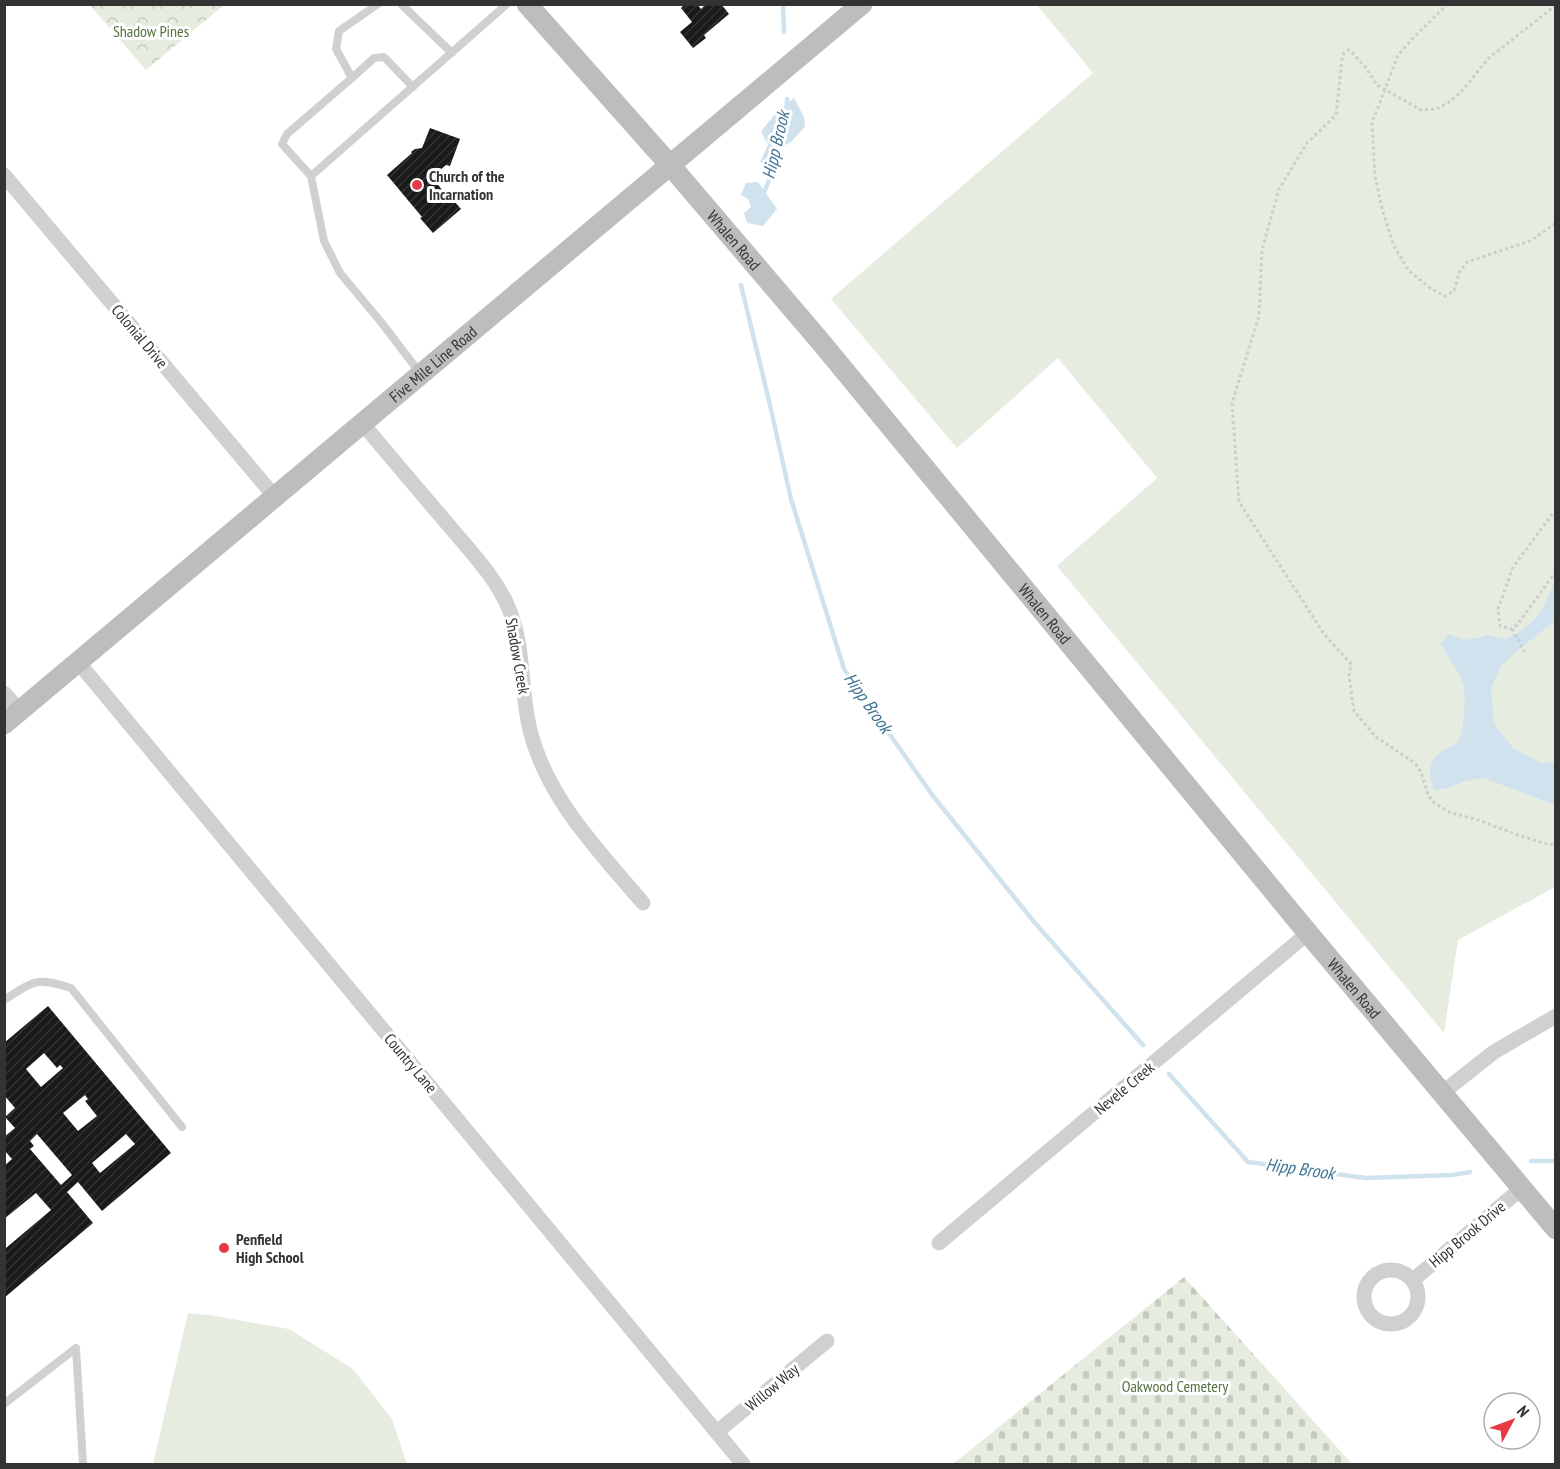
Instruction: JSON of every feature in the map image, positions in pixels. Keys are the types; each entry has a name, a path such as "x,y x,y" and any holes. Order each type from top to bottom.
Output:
{"street":[{"name":"Whalen Road","path":"527,4 670,165 820,341 1308,933 1556,1228"},
{"name":"Five Mile Line Road","path":"12,718 861,4"},
{"name":"Colonial Drive","path":"4,176 275,498"},
{"name":"Shadow Creek","path":"363,424 480,562 498,587 509,608 516,629 522,658 530,730 542,763 557,795 580,828 643,903"},
{"name":"Country Lane","path":"78,662 743,1464"},
{"path":"4,693 12,718"},
{"name":"Nevele Creek","path":"939,1243 1308,933"},
{"path":"1442,1093 1494,1052 1556,1016"},
{"name":"Hipp Brook Drive","path":"1413,1280 1522,1188"},
{"name":"Willow Way","path":"717,1432 827,1341"}],"lane":[{"path":"352,78 336,49 339,32 378,4"},
{"path":"401,4 452,53"},
{"path":"311,176 507,4"},
{"path":"413,87 384,57 374,58 287,134 282,144 311,176 324,241 340,273 422,375"},
{"path":"4,1000 36,981 49,981 72,988 182,1126"},
{"path":"4,1404 76,1348 83,1464"}],"path":[{"path":"1448,4 1398,55 1372,123 1375,177 1393,243 1408,270 1430,288 1445,296 1454,291 1459,273 1467,262 1530,241 1556,223"},
{"path":"1556,5 1489,58 1460,93 1449,103 1437,109 1421,110 1377,85 1351,51 1344,53 1336,115 1307,143 1279,189 1262,250 1259,316 1232,403 1239,502 1324,634 1351,664 1349,676 1354,711 1376,737 1415,763 1433,802 1449,812 1551,845 1556,843"},
{"path":"1525,652 1512,629 1500,626 1498,609 1513,567 1556,509"},
{"path":"1512,629 1525,615 1556,571"}],"green space":[{"name":"Shadow Pines","path":"90,5 224,5 146,70"},
{"path":"1037,5 1555,5 1555,887 1458,940 1444,1033 1057,566 1157,478 1058,358 957,448 831,299 1093,73"},
{"name":"Oakwood Cemetery","path":"1184,1277 1352,1464 953,1464"},
{"path":"188,1313 289,1329 353,1369 392,1419 407,1464 153,1464"}],"water":[{"path":"794,98 804,117 805,127 791,142 773,153 766,165 760,162 768,145 761,131 778,111"},
{"path":"758,182 777,209 763,226 747,223 744,213 751,207 748,199 741,195 746,183"},
{"path":"1555,579 1555,621 1502,665 1491,688 1494,724 1514,749 1542,763 1555,762 1555,805 1484,778 1434,790 1430,768 1438,754 1460,739 1465,706 1463,684 1456,668 1440,644 1449,634 1464,640 1488,635 1506,639 1519,632 1541,611"}],"building":[{"path":"685,4 697,4 701,9 703,4 721,4 729,14 704,35 706,38 693,48 680,32 692,22 681,8"},
{"name":"Church of the Incarnation","path":"430,128 460,139 450,166 446,165 432,177 461,209 433,233 387,175 411,152 422,148"},
{"path":"48,1006 171,1153 102,1211 78,1182 67,1192 93,1223 4,1298 4,1245 6,1248 51,1210 36,1193 4,1219 4,1166 12,1159 4,1150 4,1137 15,1128 5,1117 15,1108 4,1095 4,1043","holes":["44,1053 57,1068 60,1065 63,1068 41,1087 26,1069","85,1095 88,1099 85,1101 97,1116 78,1131 63,1113","37,1134 72,1175 61,1185 30,1149 34,1146 30,1141","126,1134 135,1144 100,1173 92,1163"]}],"waterway":[{"name":"Hipp Brook","path":"783,4 784,32"},
{"name":"Hipp Brook","path":"787,99 787,108"},
{"name":"Hipp Brook","path":"763,195 773,171 779,146"},
{"name":"Hipp Brook","path":"741,285 791,499 844,669 933,796 1035,923 1143,1045"},
{"name":"Hipp Brook","path":"1169,1074 1248,1162 1366,1178 1452,1175 1470,1172"},
{"name":"Hipp Brook","path":"1531,1161 1556,1161"}],"place":[{"name":"Church of the Incarnation","path":"417,185"},
{"name":"Penfield High School","path":"224,1248"}]}
